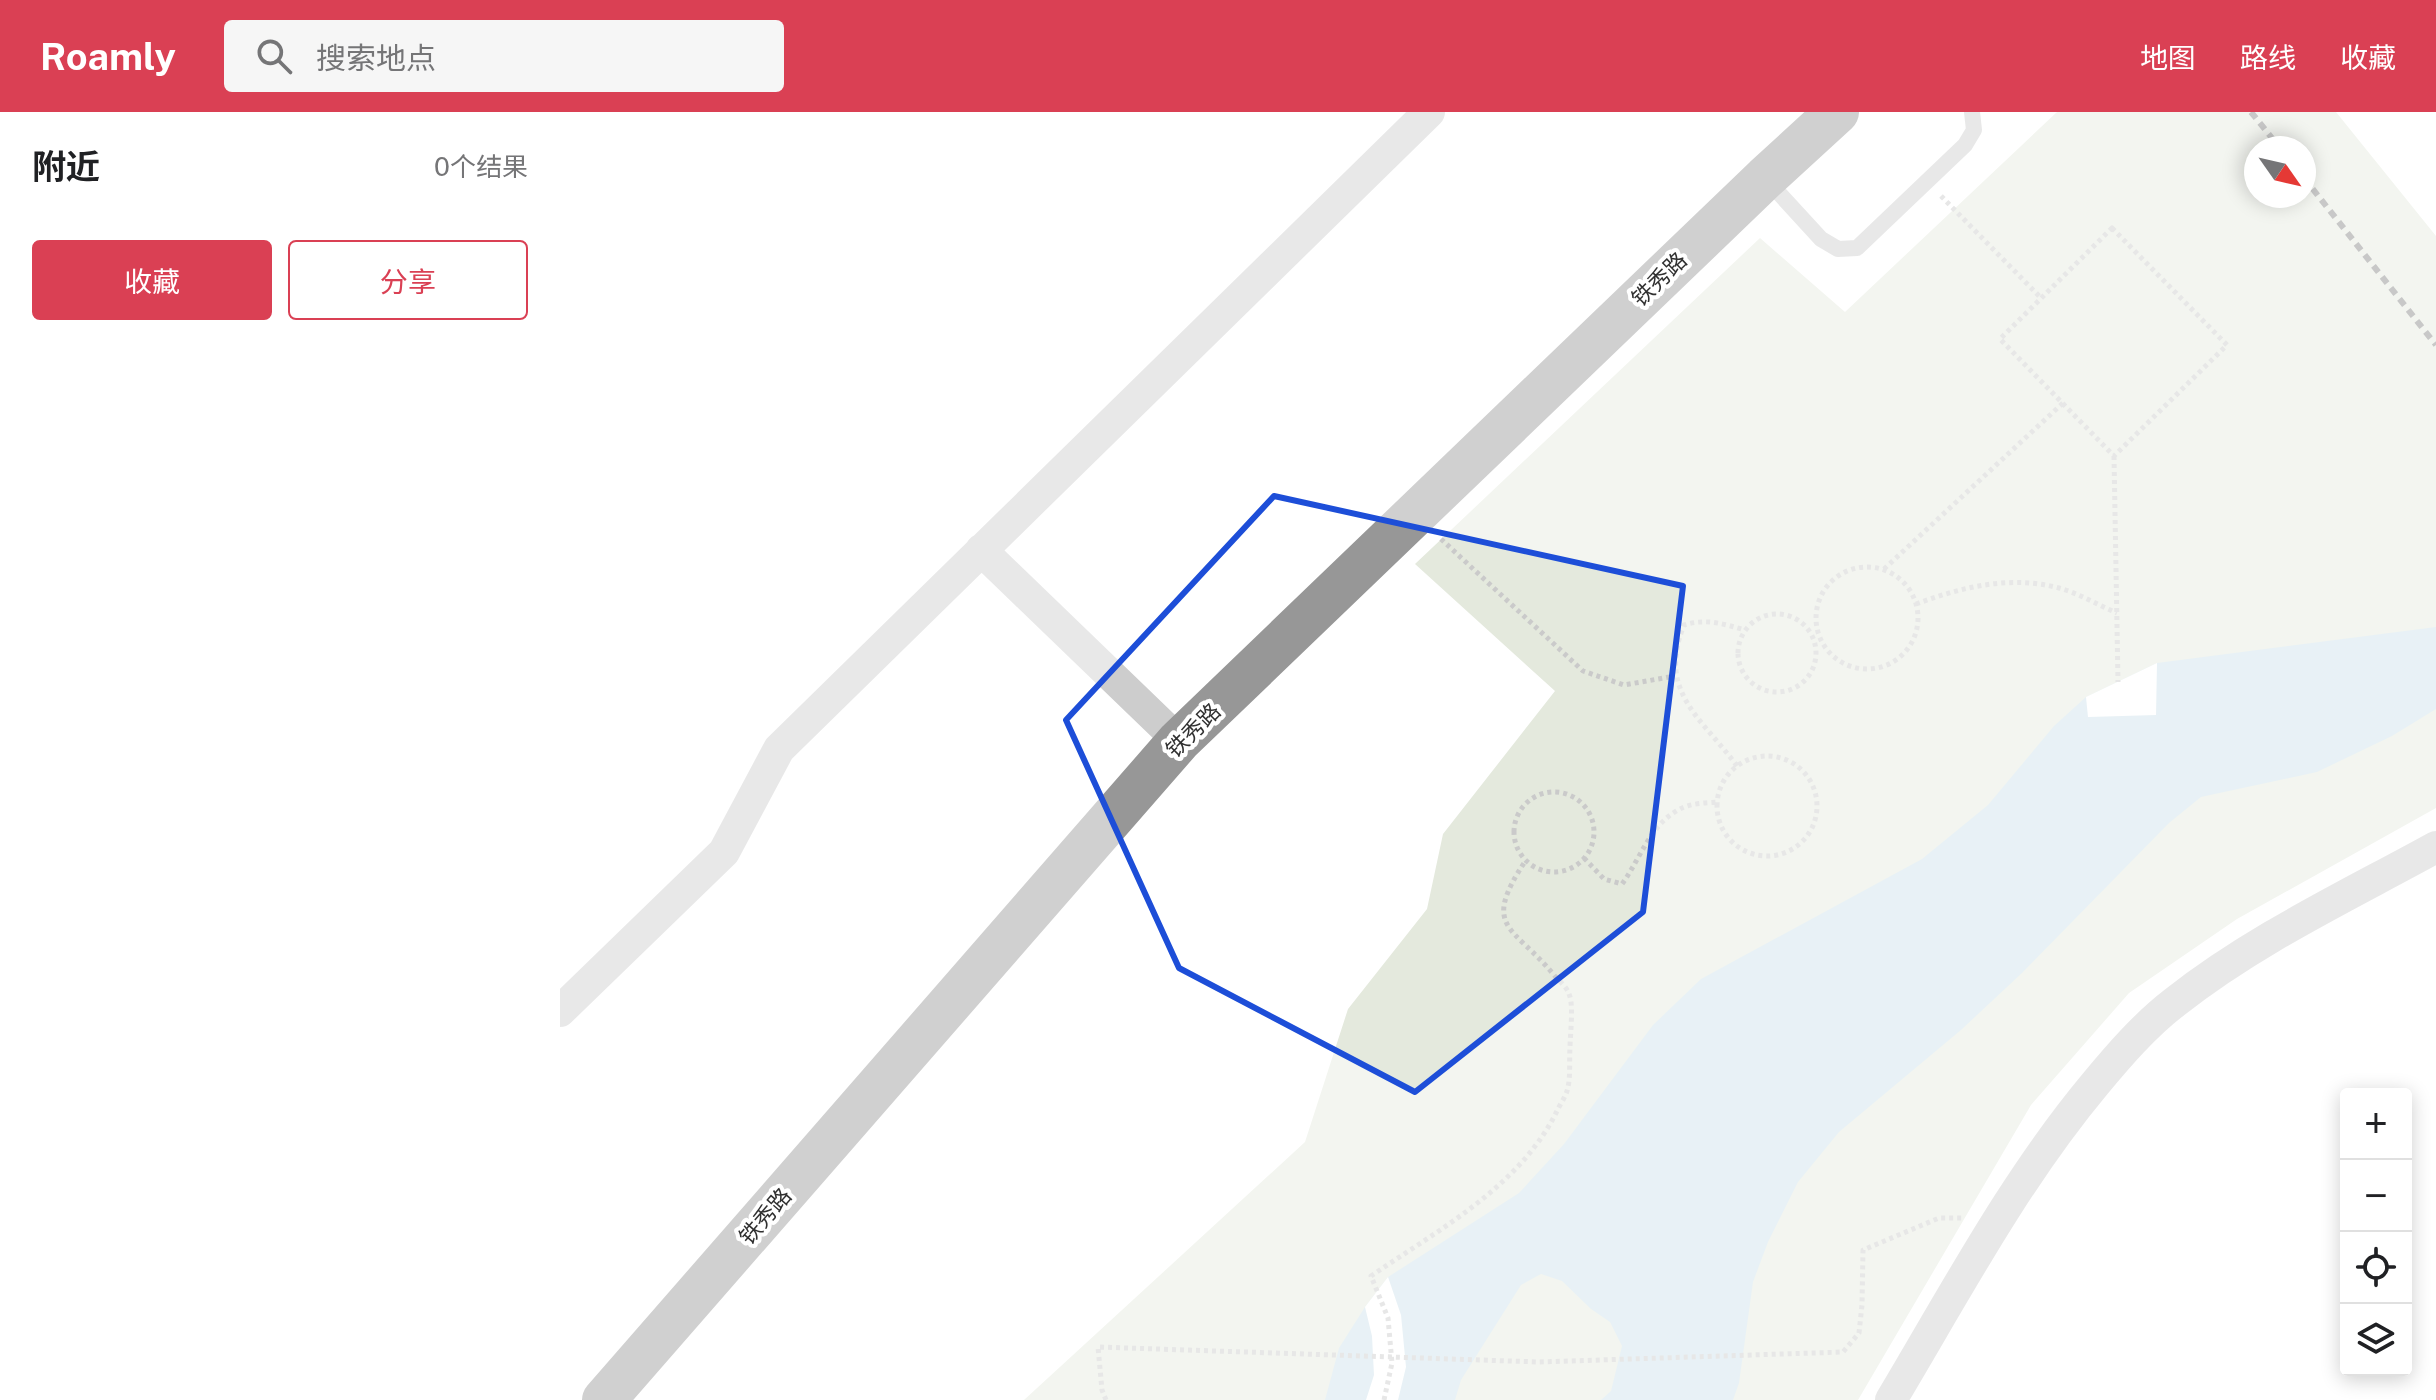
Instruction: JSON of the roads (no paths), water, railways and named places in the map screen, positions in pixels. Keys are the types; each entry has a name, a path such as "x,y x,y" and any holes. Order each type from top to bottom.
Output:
{"highway":[{"name":"铁秀路","path":"604,1400 1179,741 1837,112"}],"street":[{"path":"560,1011 724,852 779,749 1429,112"},
{"path":"981,550 1179,741"},
{"path":"1891,1400 2026,1174 2120,1054 2172,1004 2239,954 2436,847"}],"lane":[{"path":"1765,178 1821,239 1838,249 1857,248 1965,145 1974,130 1972,112"}],"water":[{"path":"2436,627 2436,709 2392,736 2317,772 2201,797 2169,823 2022,973 1961,1030 1839,1132 1798,1182 1768,1242 1753,1282 1739,1383 1733,1400 1601,1400 1611,1391 1622,1346 1610,1322 1591,1309 1562,1281 1541,1274 1521,1285 1461,1380 1455,1400 1325,1400 1339,1348 1388,1277 1519,1193 1564,1144 1653,1025 1701,979 1922,859 1988,805 2054,726 2086,697 2157,663"}],"railway":[{"path":"2251,112 2270,136"},
{"path":"2316,193 2436,345"}]}
